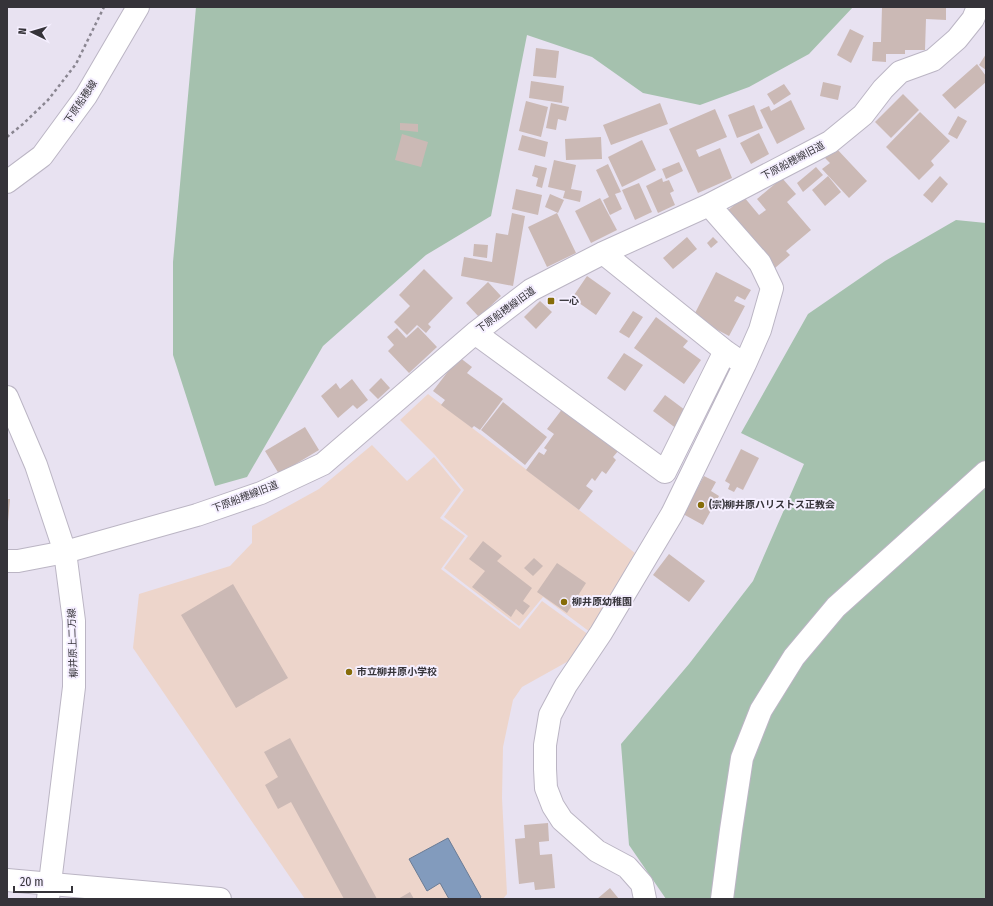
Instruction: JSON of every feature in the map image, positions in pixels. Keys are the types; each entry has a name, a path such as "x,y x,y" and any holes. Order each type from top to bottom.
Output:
{"street":[{"name":"下原船穂線","path":"7,182 42,156 47,150 86,96 138,7"},
{"name":"下原船穂線旧道","path":"7,561 18,561 65,552 212,510 261,493 322,464 475,332 531,290 603,253 709,205 830,142 863,115 883,89 900,72 933,60 957,39 973,19 978,7"},
{"path":"645,899 642,884 627,867 598,851 562,820 553,806 546,788 545,746 550,715 566,685 601,633 672,514 698,463 760,330 772,288 760,263 709,205"},
{"path":"603,253 725,351 745,364"},
{"path":"475,332 665,472 725,351"},
{"name":"柳井原上二万線","path":"7,397 36,465 65,552 74,621 74,687 49,892"},
{"path":"722,899 742,758 760,710 794,657 836,607 986,472"},
{"path":"7,880 49,892 220,899"}],"path":[{"path":"7,137 48,100 76,64 104,7"}],"shaded area":[{"path":"428,394 635,553 590,632 543,597 519,626 444,568 468,536 444,517 464,490 435,455 400,420"},
{"name":"市立柳井原小学校","path":"372,445 407,481 434,457 461,490 440,518 465,536 441,569 520,629 542,601 589,635 574,658 522,687 513,700 503,747 502,798 507,894 503,899 305,899 133,648 139,594 230,566 252,543 252,526 319,489"}],"green space":[{"path":"196,7 853,7 809,54 749,87 700,105 643,93 592,57 527,35 491,216 426,255 323,346 247,477 215,486 173,355 173,262"},
{"path":"956,220 986,223 986,899 666,899 629,845 621,744 689,664 753,581 804,464 741,433 808,314 885,261"}],"water":[{"path":"448,838 481,897 479,899 449,899 440,883 427,891 409,859"}],"building":[{"path":"882,7 946,7 946,20 926,19 925,50 905,50 905,54 886,54 886,62 872,61 873,42 881,42"},
{"path":"850,29 864,36 851,63 837,55"},
{"path":"536,48 559,51 556,78 533,76"},
{"path":"986,54 986,70 979,65"},
{"path":"977,64 986,76 986,82 955,109 942,95"},
{"path":"531,81 564,86 562,103 529,98"},
{"path":"823,82 841,86 838,100 820,96"},
{"path":"784,84 791,94 774,105 767,94"},
{"path":"903,94 919,110 891,138 875,122"},
{"path":"791,100 805,129 777,144 760,110 769,106 771,111"},
{"path":"526,101 548,107 541,137 519,131"},
{"path":"551,103 569,107 566,121 558,119 556,130 546,128"},
{"path":"660,103 668,124 611,145 603,125"},
{"path":"754,105 763,128 737,138 728,115"},
{"path":"715,109 727,137 696,150 699,157 720,148 732,178 698,193 669,129"},
{"path":"920,112 950,141 931,161 934,165 919,180 886,147"},
{"path":"958,116 967,121 957,139 948,134"},
{"path":"400,123 418,124 418,132 400,130"},
{"path":"759,133 769,154 751,164 740,143"},
{"path":"402,134 428,142 421,167 395,160"},
{"path":"522,135 548,142 545,157 518,150"},
{"path":"601,137 602,159 566,160 565,139"},
{"path":"642,140 656,170 622,187 608,157"},
{"path":"836,148 867,181 849,198 822,169 830,163 825,158"},
{"path":"554,160 576,165 571,189 582,191 580,202 563,198 565,191 548,187"},
{"path":"679,162 683,171 666,179 662,169"},
{"path":"608,164 621,192 615,194 622,209 610,215 603,200 609,197 596,170"},
{"path":"535,165 547,168 542,188 536,186 538,178 532,176"},
{"path":"816,167 823,175 803,192 797,183"},
{"path":"828,176 841,192 825,206 812,190"},
{"path":"940,176 948,184 932,203 923,195"},
{"path":"662,178 663,182 669,180 674,191 670,193 675,205 658,213 646,186"},
{"path":"782,178 796,194 787,202 811,230 786,251 790,255 775,268 727,211 744,197 759,215 766,210 757,199"},
{"path":"639,183 652,212 635,220 622,190"},
{"path":"516,189 542,195 538,215 512,209"},
{"path":"550,194 564,200 558,213 545,207"},
{"path":"600,198 617,230 591,243 575,211"},
{"path":"512,213 525,216 513,286 461,276 464,257 492,262 496,233 508,235"},
{"path":"557,213 576,253 547,267 528,227"},
{"path":"687,237 697,249 673,269 663,258"},
{"path":"713,237 718,242 711,248 707,243"},
{"path":"474,244 488,245 487,258 473,256"},
{"path":"424,269 453,298 428,324 431,327 426,333 417,325 407,335 394,322 410,306 399,295"},
{"path":"716,272 751,290 745,300 737,296 734,301 745,306 729,336 693,317"},
{"path":"587,276 611,293 596,315 572,298"},
{"path":"488,282 501,296 479,317 466,303"},
{"path":"540,301 552,312 536,329 524,317"},
{"path":"633,311 643,317 629,338 619,332"},
{"path":"656,317 688,341 683,347 701,360 684,384 634,348"},
{"path":"418,327 437,347 409,373 388,351 394,345 387,337 397,328 406,338"},
{"path":"624,353 643,365 625,391 607,378"},
{"path":"459,357 472,367 467,373 503,399 480,430 474,426 472,428 441,405 445,400 433,391"},
{"path":"381,378 390,388 378,399 369,390"},
{"path":"352,379 368,400 357,409 353,405 338,418 321,396 336,383 340,389"},
{"path":"665,395 689,413 677,429 653,411"},
{"path":"503,402 547,437 525,465 481,430"},
{"path":"563,408 619,450 613,457 616,460 606,474 602,471 595,481 592,478 586,486 593,491 579,510 526,470 539,452 544,455 547,450 544,448 554,434 547,429"},
{"path":"305,427 319,450 279,474 265,451"},
{"path":"741,449 759,458 743,490 737,487 734,492 728,489 730,484 725,481"},
{"name":"(宗)柳井原ハリストス正教会","path":"704,476 716,482 711,491 719,496 703,525 683,514"},
{"path":"7,499 10,499 8,522 7,522"},
{"path":"483,541 502,556 497,561 532,588 523,601 530,606 523,615 516,609 511,617 472,587 485,571 469,559"},
{"path":"669,554 705,581 689,602 653,575"},
{"path":"534,558 543,566 533,576 524,568"},
{"path":"557,563 586,583 567,613 537,592"},
{"path":"233,584 288,678 236,708 181,615"},
{"path":"290,738 377,899 344,899 291,802 278,809 265,785 278,777 264,752"},
{"path":"548,823 549,841 539,842 540,855 552,854 555,888 535,890 534,882 519,884 515,839 525,838 524,825"},
{"path":"610,888 619,899 597,899"},
{"path":"410,892 414,899 398,899"}],"place":[{"name":"一心","path":"551,301"},
{"name":"(宗)柳井原ハリストス正教会","path":"701,505"},
{"name":"柳井原幼稚園","path":"564,602"},
{"name":"市立柳井原小学校","path":"349,672"}]}
